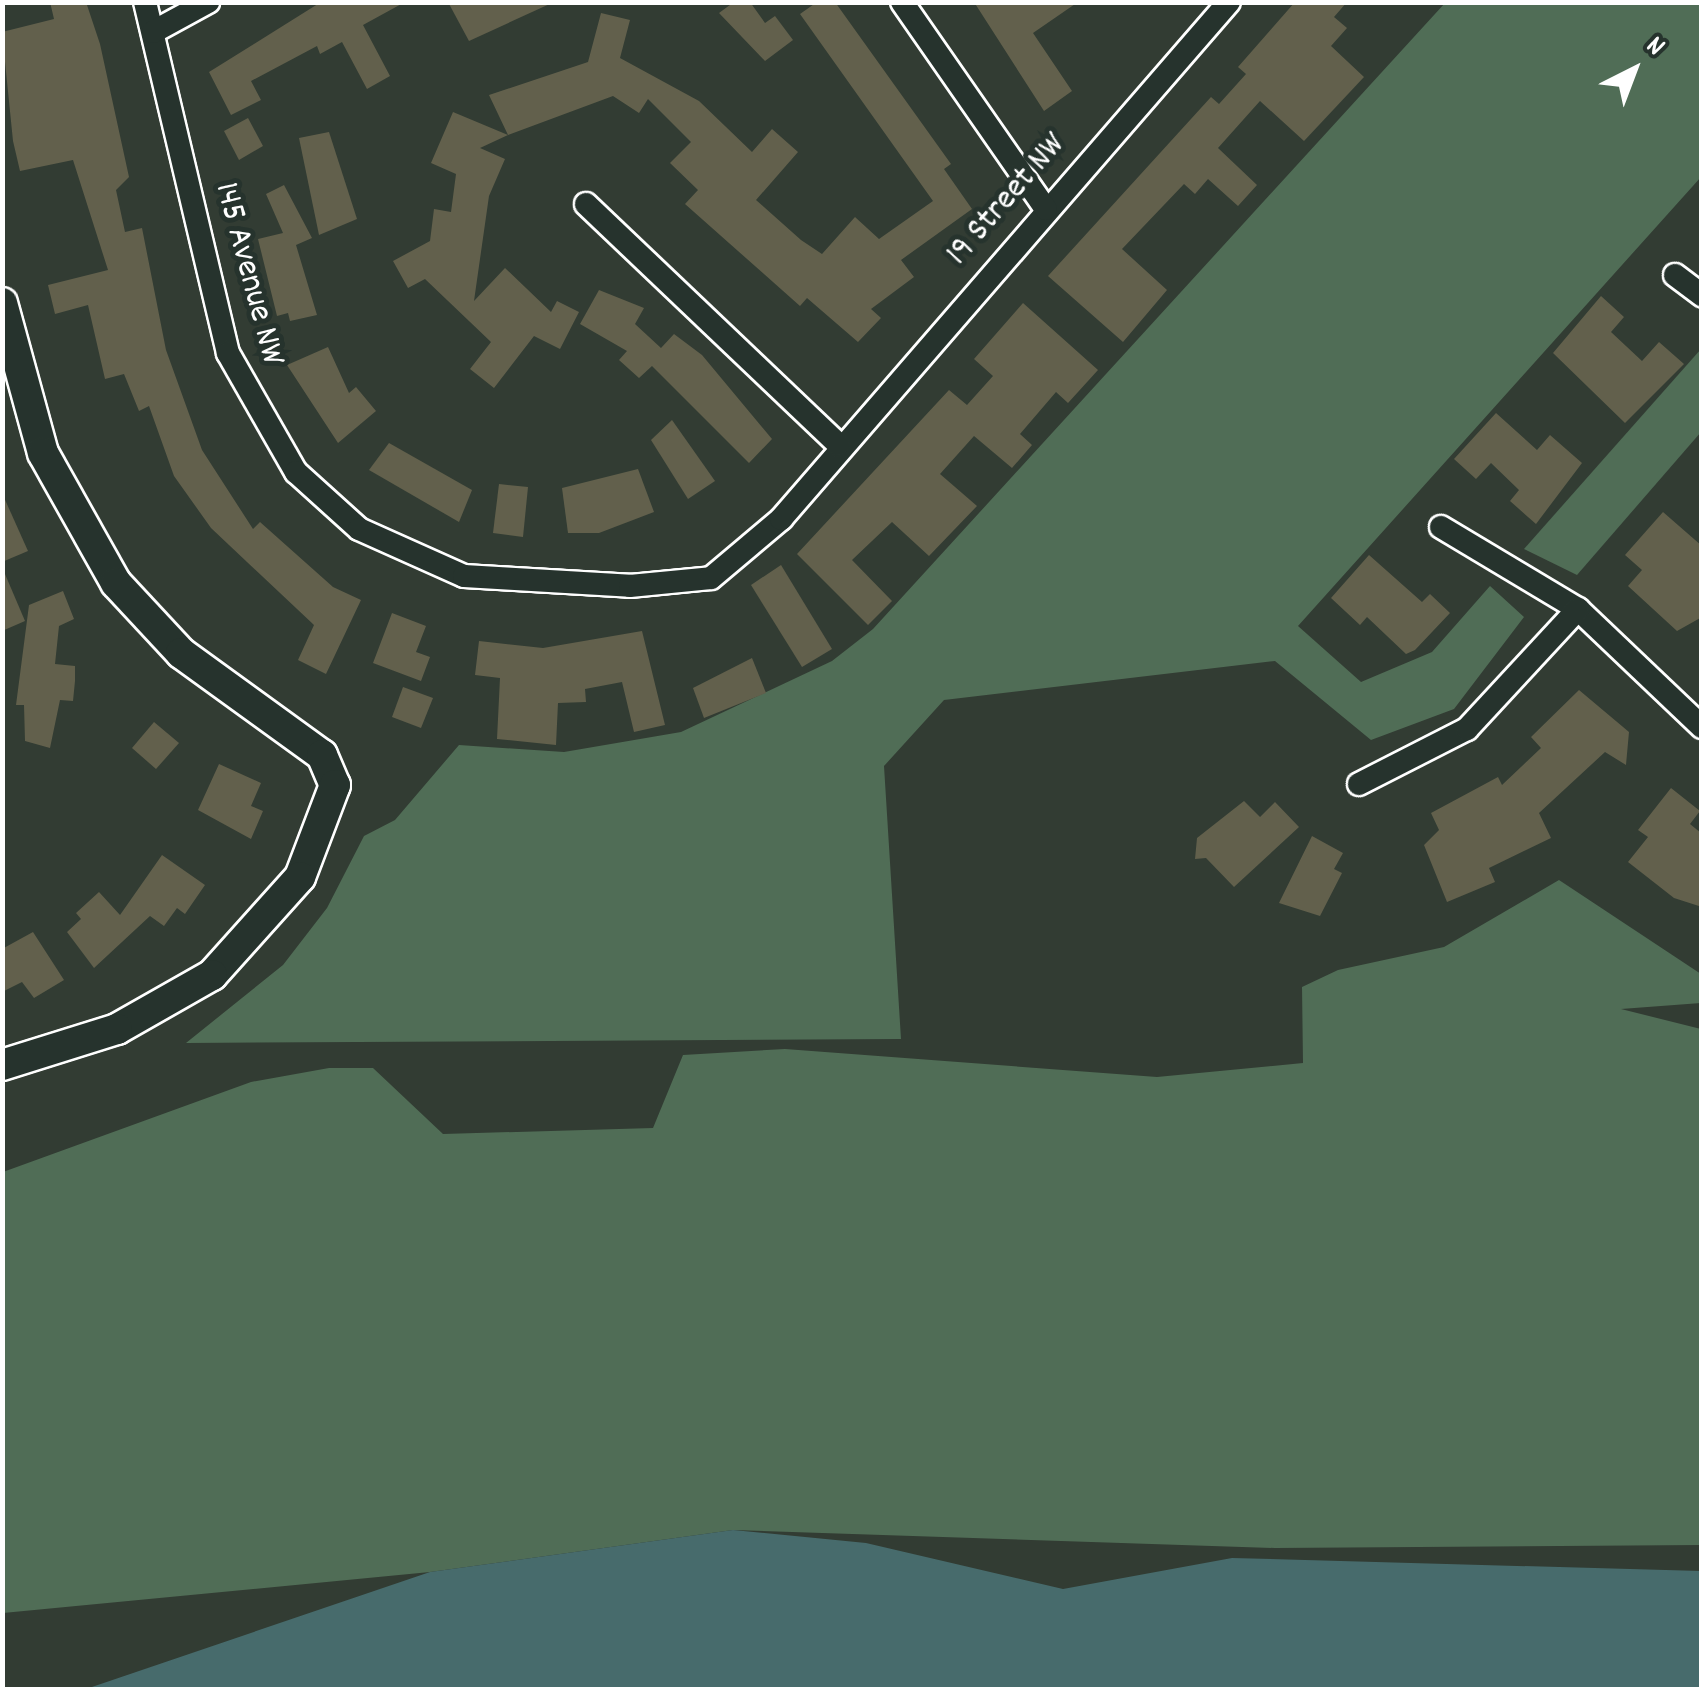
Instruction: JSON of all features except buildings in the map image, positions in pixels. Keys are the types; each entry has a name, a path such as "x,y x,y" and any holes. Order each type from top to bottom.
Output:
{"street":[{"name":"145 Avenue NW","path":"146,2 228,354 244,394 296,472 330,506 388,547 464,576"},
{"path":"152,32 208,2"},
{"path":"902,2 1046,209"},
{"name":"19 Street NW","path":"464,576 614,586 710,578 781,519 838,445 1229,2"},
{"path":"586,204 838,445"},
{"path":"1675,275 1702,295"},
{"path":"2,303 43,453 116,583 181,653 322,755 334,785 325,825 291,890 240,951 151,1014 2,1065"},
{"path":"1441,527 1578,610 1702,727"},
{"path":"1359,784 1482,718 1578,610"}],"green space":[{"path":"1445,3 1701,3 1701,177 1298,626 1361,682 1432,652 1490,586 1524,617 1454,709 1371,740 1275,661 944,700 884,766 901,1039 186,1043 283,965 327,908 364,836 395,820 459,745 564,752 681,732 832,661 873,629"},
{"path":"1701,349 1701,432 1577,575 1524,549"},
{"path":"1559,880 1701,974 1701,1003 1621,1009 1701,1029 1701,1545 1275,1548 733,1530 430,1572 3,1613 3,1172 251,1082 329,1068 373,1068 443,1134 653,1128 683,1055 785,1049 1157,1077 1303,1063 1302,987 1338,970 1444,947"}],"water":[{"path":"733,1530 866,1543 1063,1589 1232,1558 1701,1571 1701,1689 86,1689 430,1572"}]}
